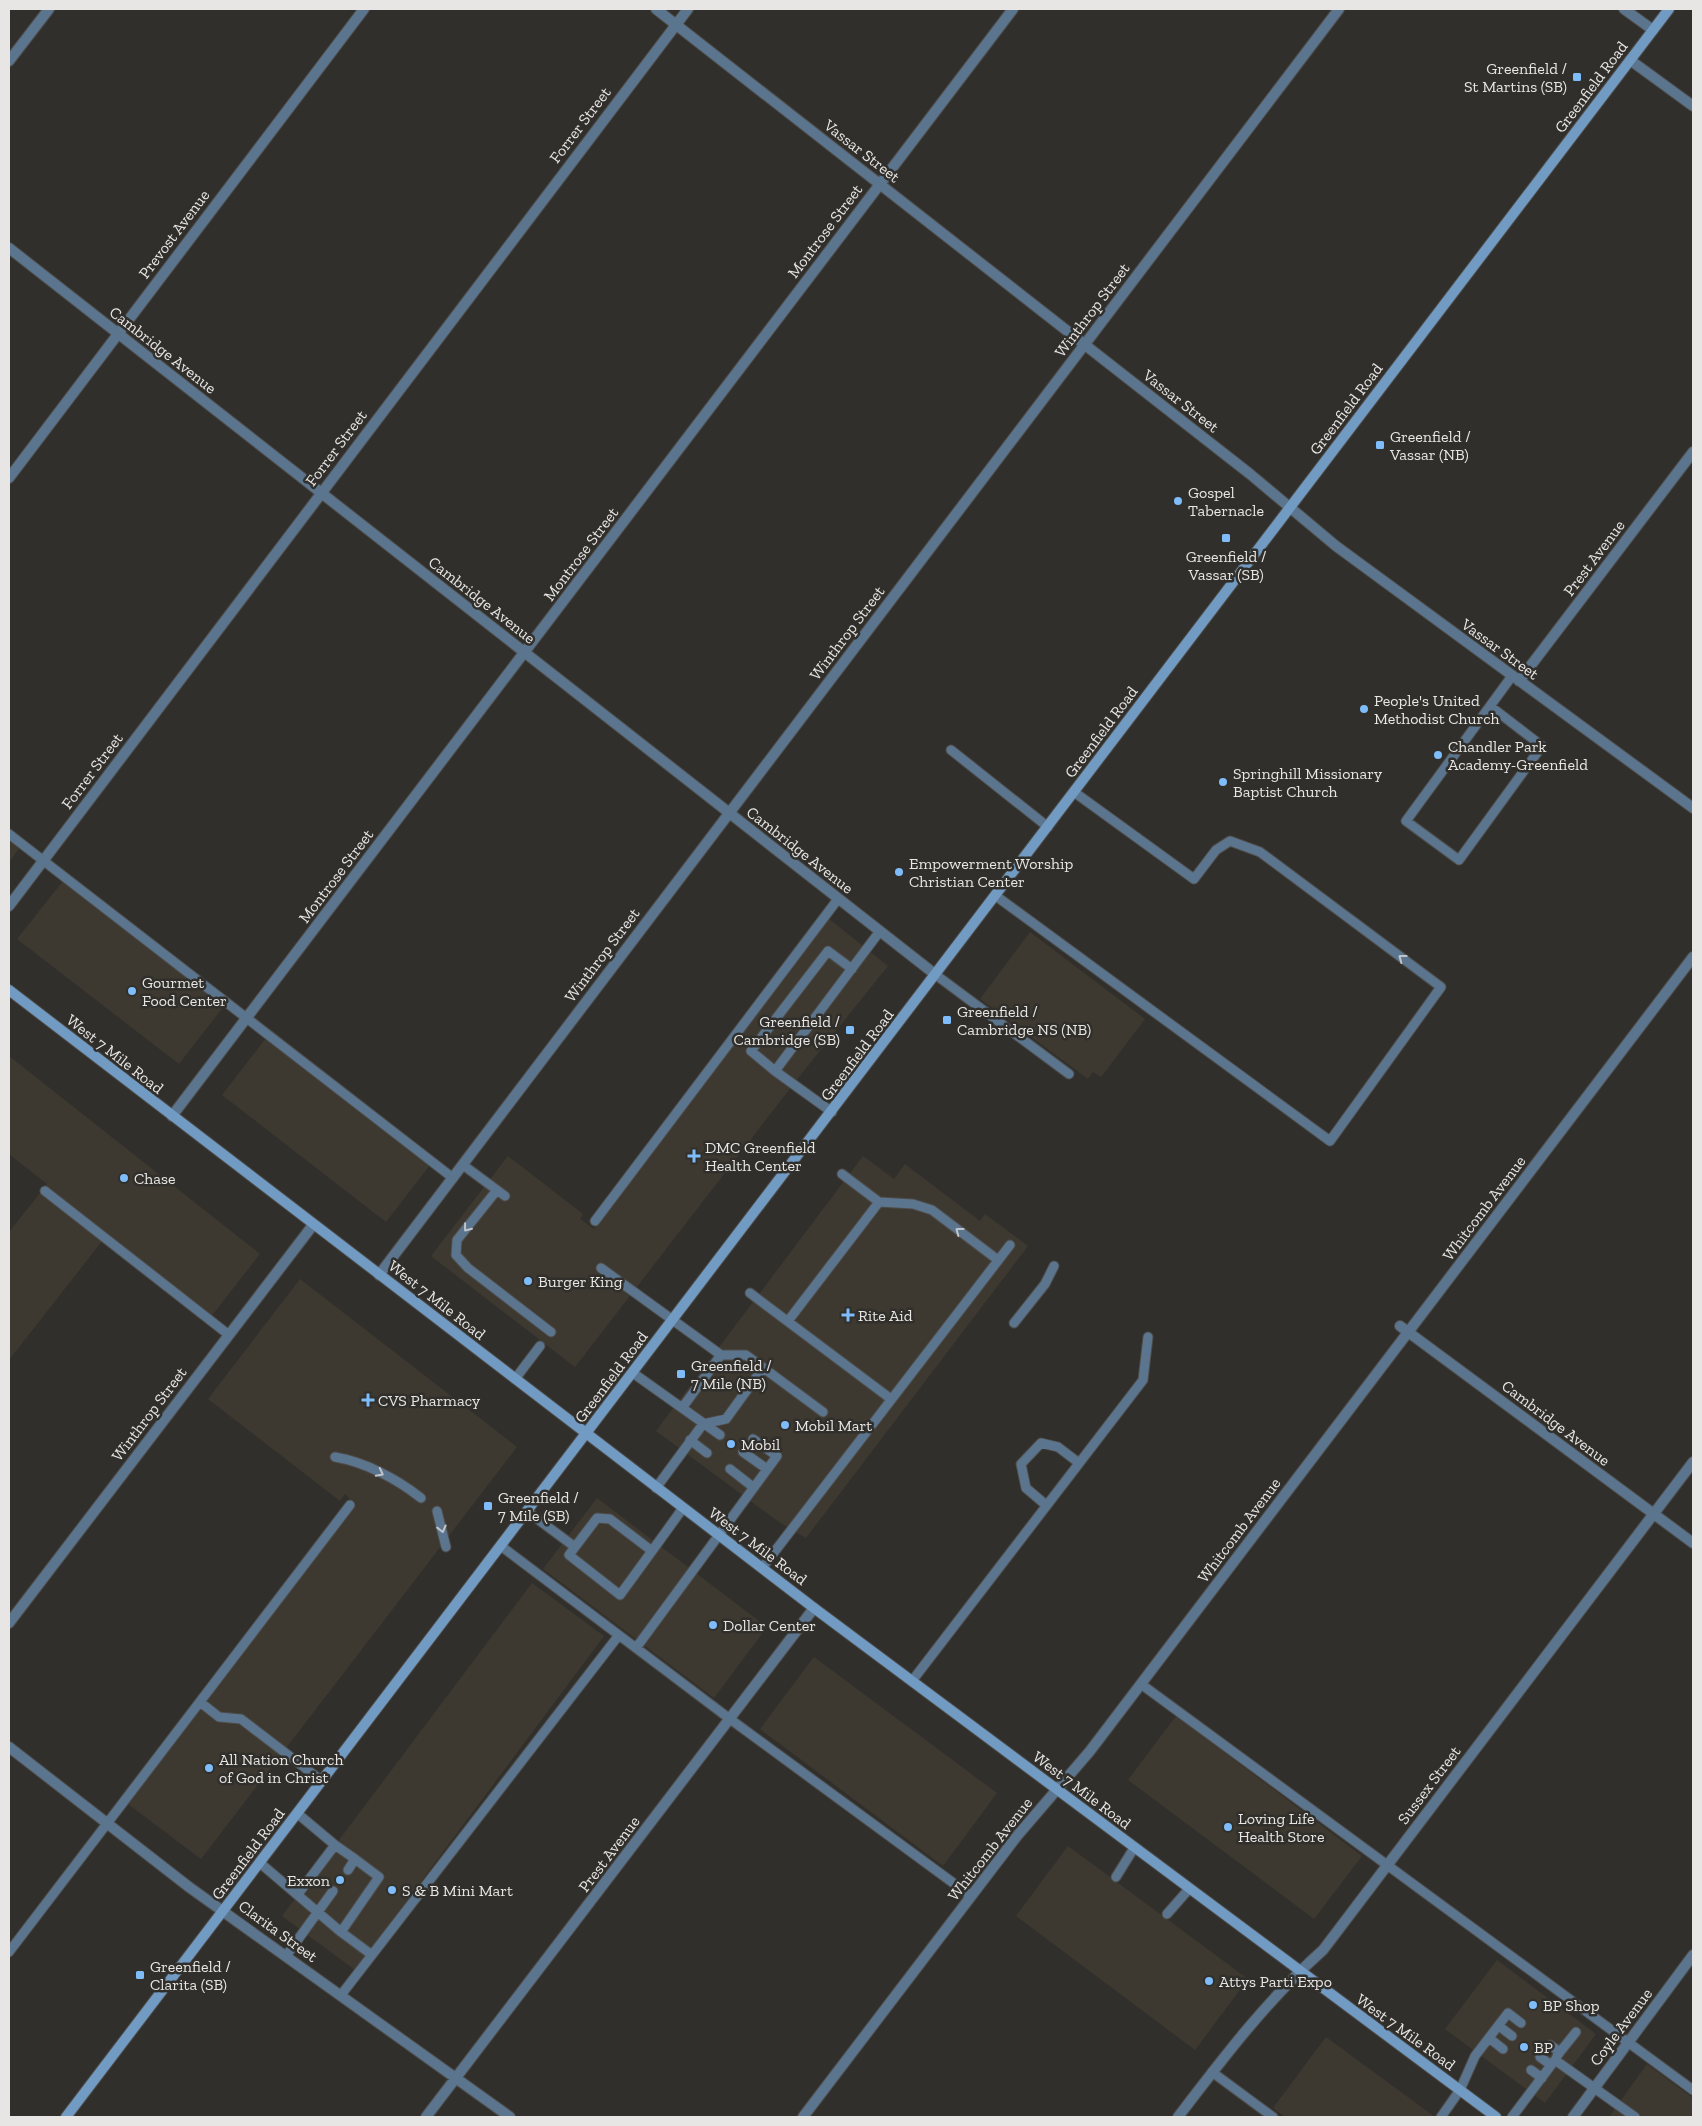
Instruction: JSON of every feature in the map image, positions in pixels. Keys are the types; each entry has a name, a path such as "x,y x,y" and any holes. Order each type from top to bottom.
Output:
{"main road":[{"name":"Greenfield Road","path":"66,2117 634,1373 1669,9"},
{"name":"West 7 Mile Road","path":"9,992 814,1608 1496,2117"}],"street":[{"path":"9,61 49,9"},
{"name":"Prevost Avenue","path":"9,478 364,9"},
{"name":"Vassar Street","path":"656,9 1084,345 1336,546 1693,808"},
{"name":"Forrer Street","path":"9,906 688,9"},
{"name":"Montrose Street","path":"172,1116 1013,9"},
{"name":"Winthrop Street","path":"379,1275 1339,9"},
{"path":"1624,9 1653,30"},
{"path":"1630,60 1693,106"},
{"name":"Cambridge Avenue","path":"9,248 936,975"},
{"name":"Prest Avenue","path":"1516,679 1693,452"},
{"name":"Whitcomb Avenue","path":"803,2117 1017,1836 1090,1750 1141,1684 1404,1329 1693,957"},
{"name":"Winthrop Street","path":"9,1622 314,1224"},
{"name":"Cambridge Avenue","path":"1404,1329 1693,1543"},
{"name":"Sussex Street","path":"1178,2117 1250,2023 1299,1971 1323,1950 1693,1462"},
{"name":"Prest Avenue","path":"426,2117 477,2054 814,1608"},
{"name":"Clarita Street","path":"9,1747 189,1887 224,1910 510,2117"},
{"name":"Coyle Avenue","path":"1573,2117 1693,1955"}],"lane":[{"path":"1490,706 1542,746 1459,860 1406,821 1490,706 1516,679"},
{"path":"951,750 1048,827"},
{"path":"996,896 1330,1141 1441,987 1260,852 1230,841 1216,850 1194,879 1074,792"},
{"path":"9,834 453,1178"},
{"path":"595,1221 838,899"},
{"path":"775,1071 880,931"},
{"path":"832,1112 751,1052 828,950 852,969"},
{"path":"936,975 1069,1074"},
{"path":"462,1164 505,1196"},
{"path":"842,1174 879,1202 913,1204 932,1210 998,1260"},
{"path":"497,1190 457,1240 456,1255 468,1268 551,1332"},
{"path":"44,1191 229,1335"},
{"path":"788,1322 879,1202"},
{"path":"762,1568 1010,1245"},
{"path":"1014,1323 1045,1284 1054,1266"},
{"path":"601,1268 721,1355 746,1355 822,1412"},
{"path":"750,1293 891,1399"},
{"path":"912,1681 1143,1380 1148,1337"},
{"path":"514,1379 540,1346"},
{"path":"682,1408 721,1355"},
{"path":"656,1488 703,1424 728,1420 763,1368"},
{"path":"634,1373 720,1435"},
{"path":"636,1648 777,1456 753,1438"},
{"path":"690,1440 707,1453"},
{"path":"1046,1505 1026,1488 1021,1464 1040,1443 1058,1447 1079,1463"},
{"path":"743,1452 766,1469"},
{"path":"335,1457 372,1469 407,1487 421,1498"},
{"path":"730,1470 753,1487"},
{"path":"9,1952 350,1505"},
{"path":"652,1552 610,1519 597,1518 569,1555 620,1594 652,1552 683,1508"},
{"path":"437,1511 446,1547"},
{"path":"528,1512 575,1547"},
{"path":"501,1546 730,1719 971,1896"},
{"path":"341,1995 619,1635"},
{"path":"1141,1684 1693,2090"},
{"path":"200,1702 219,1717 241,1719 322,1781"},
{"path":"298,1814 335,1845 379,1877 341,1932"},
{"path":"298,1894 335,1845"},
{"path":"1116,1877 1134,1848"},
{"path":"348,1870 355,1859"},
{"path":"260,1863 341,1932 372,1955"},
{"path":"1167,1914 1189,1889"},
{"path":"286,1956 333,1891"},
{"path":"1441,2117 1460,2090 1469,2066 1508,2013 1521,2023"},
{"path":"1499,2026 1512,2036"},
{"path":"1512,2117 1576,2032"},
{"path":"1489,2038 1503,2048"},
{"path":"1550,2045 1555,2059"},
{"path":"1540,2058 1555,2059 1635,2117"},
{"path":"1531,2070 1542,2078"},
{"path":"1212,2072 1273,2117"}],"shaded area":[{"path":"9,839 20,847 9,863"},
{"path":"63,881 224,1006 179,1064 17,939"},
{"path":"828,918 888,966 795,1082 575,1367 431,1256 508,1156 583,1214 580,1219 594,1229"},
{"path":"1030,932 1145,1019 1101,1077 1093,1072 1088,1079 980,999"},
{"path":"266,1038 430,1165 386,1222 222,1095"},
{"path":"9,1056 260,1254 210,1318 106,1236 9,1360 9,1232 47,1184 9,1154"},
{"path":"863,1156 894,1179 905,1164 980,1221 985,1214 1028,1246 806,1538 779,1522 656,1431"},
{"path":"300,1279 517,1447 201,1859 128,1804 356,1504 345,1494 340,1501 208,1399"},
{"path":"597,1498 767,1627 714,1698 543,1569"},
{"path":"532,1583 604,1636 355,1970 282,1916"},
{"path":"814,1657 997,1793 943,1866 760,1729"},
{"path":"1176,1716 1362,1856 1314,1919 1128,1780"},
{"path":"1068,1846 1248,1979 1195,2050 1016,1916"},
{"path":"1497,1960 1596,2034 1545,2103 1445,2029"},
{"path":"1326,2037 1435,2117 1285,2117 1273,2108"},
{"path":"1647,2064 1693,2098 1693,2117 1609,2117"}],"place":[{"name":"Greenfield / St Martins (SB)","path":"1577,77"},
{"name":"Greenfield / Vassar (NB)","path":"1380,445"},
{"name":"Gospel Tabernacle","path":"1178,501"},
{"name":"Greenfield / Vassar (SB)","path":"1226,538"},
{"name":"People's United Methodist Church","path":"1364,709"},
{"name":"Chandler Park Academy-Greenfield","path":"1438,755"},
{"name":"Springhill Missionary Baptist Church","path":"1223,782"},
{"name":"Empowerment Worship Christian Center","path":"899,872"},
{"name":"Gourmet Food Center","path":"132,991"},
{"name":"Greenfield / Cambridge NS (NB)","path":"947,1020"},
{"name":"Greenfield / Cambridge (SB)","path":"850,1030"},
{"name":"DMC Greenfield Health Center","path":"694,1156"},
{"name":"Chase","path":"124,1178"},
{"name":"Burger King","path":"528,1281"},
{"name":"Rite Aid","path":"848,1315"},
{"name":"Greenfield / 7 Mile (NB)","path":"681,1374"},
{"name":"CVS Pharmacy","path":"368,1400"},
{"name":"Mobil Mart","path":"785,1425"},
{"name":"Mobil","path":"731,1444"},
{"name":"Greenfield / 7 Mile (SB)","path":"488,1506"},
{"name":"Dollar Center","path":"713,1625"},
{"name":"All Nation Church of God in Christ","path":"209,1768"},
{"name":"Loving Life Health Store","path":"1228,1827"},
{"name":"Exxon","path":"340,1880"},
{"name":"S & B Mini Mart","path":"392,1890"},
{"name":"Greenfield / Clarita (SB)","path":"140,1975"},
{"name":"Attys Parti Expo","path":"1209,1981"},
{"name":"BP Shop","path":"1533,2005"},
{"name":"BP","path":"1524,2047"}]}
